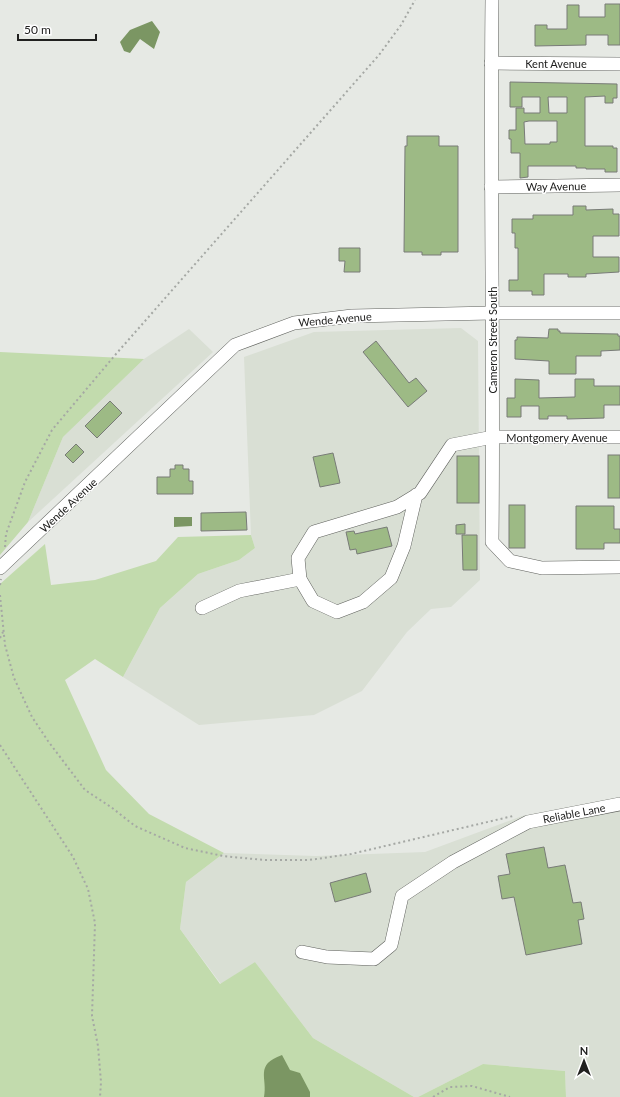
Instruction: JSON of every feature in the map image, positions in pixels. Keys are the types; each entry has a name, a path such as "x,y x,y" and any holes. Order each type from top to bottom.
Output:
{"street":[{"name":"Cameron Street South","path":"492,0 492,542 510,561 542,568 620,567"},
{"name":"Kent Avenue","path":"491,63 620,64"},
{"name":"Way Avenue","path":"491,187 620,185"},
{"name":"Wende Avenue","path":"2,567 236,345 294,323 352,316 620,313"},
{"name":"Montgomery Avenue","path":"416,495 420,493 452,445 493,437 620,437"},
{"path":"416,495 404,546 391,578 363,602 337,612 313,601 300,579 298,558 314,532 397,506 416,495"},
{"path":"202,608 239,591 300,579"},
{"name":"Reliable Lane","path":"302,952 327,958 374,959 391,945 402,896 453,862 524,818 620,804"}],"path":[{"path":"0,585 6,534 25,482 52,430 116,354 379,55 401,25 415,0"},
{"path":"0,595 5,645 14,678 32,717 48,741 85,790 111,807 134,826 185,848 223,856 264,860 309,860 351,854 524,818"},
{"path":"0,638 4,631"},
{"path":"0,745 73,857 88,890 95,923 92,1016 98,1046 101,1082 100,1097"},
{"path":"433,1097 450,1087 472,1086 510,1097"}],"shaded area":[{"path":"152,21 160,32 154,49 140,39 130,53 124,51 120,42 130,30"},
{"path":"461,328 478,341 480,580 451,607 431,609 407,632 362,691 314,715 199,725 123,677 160,608 198,574 239,560 255,548 251,535 244,357 314,332"},
{"path":"189,329 213,352 28,522 63,437 144,359"},
{"path":"0,352 144,359 63,437 28,522 0,555"},
{"path":"174,517 192,517 192,526 174,527"},
{"path":"251,535 255,548 239,560 198,574 160,608 123,677 95,659 65,680 106,770 149,814 224,853 186,882 180,929 220,984 255,962 313,1038 414,1097 0,1097 0,584 45,544 51,585 95,580 156,561 178,537"},
{"path":"620,797 620,1097 566,1097 565,1071 483,1064 418,1097 414,1097 313,1038 255,962 221,984 180,929 186,882 224,853 316,856 425,852 522,816"},
{"path":"282,1055 290,1070 300,1073 310,1092 310,1097 264,1097 265,1068 273,1059"},
{"path":"483,1064 565,1071 566,1097 418,1097"}],"building":[{"path":"605,4 620,4 620,45 608,45 608,35 586,35 586,45 535,46 535,25 547,25 547,29 567,29 567,5 579,5 579,17 605,17"},
{"path":"510,82 617,84 617,98 613,98 613,103 605,103 605,96 585,97 585,146 613,146 613,148 617,148 617,172 605,172 605,169 576,168 576,166 528,166 528,177 520,178 520,153 511,153 511,139 509,139 509,130 516,130 516,108 524,108 524,113 540,113 540,97 522,97 522,107 510,107","holes":["548,97 567,97 567,113 549,113","557,121 557,142 550,142 550,144 525,144 524,122"]},
{"path":"407,136 439,136 439,146 458,146 458,252 441,252 441,255 422,255 422,252 404,252 405,146 407,146"},
{"path":"573,206 586,206 586,210 613,209 613,214 619,214 619,236 593,236 593,257 619,257 619,272 586,274 586,277 568,277 568,274 544,274 544,295 532,295 532,291 509,291 509,280 518,280 518,248 515,248 515,233 512,233 512,219 533,219 533,215 573,215"},
{"path":"339,248 360,248 360,272 344,272 345,261 339,261"},
{"path":"549,329 558,329 560,333 618,334 618,336 620,336 620,350 601,351 601,356 576,356 576,374 549,374 549,361 515,359 515,340 517,340 517,337 548,338"},
{"path":"376,341 409,383 416,378 427,391 408,407 363,352"},
{"path":"515,379 539,380 539,398 575,397 575,379 594,379 594,386 620,386 620,405 604,405 604,418 567,419 567,416 548,416 548,419 539,419 539,406 521,406 521,417 507,417 507,398 515,398"},
{"path":"110,401 122,413 97,438 85,426"},
{"path":"76,444 84,452 73,463 65,455"},
{"path":"333,453 340,483 320,487 313,457"},
{"path":"608,455 620,455 620,498 608,498"},
{"path":"457,456 479,456 479,503 457,503"},
{"path":"175,465 183,465 183,469 189,469 189,481 193,481 193,494 157,494 157,477 170,477 170,469 175,469"},
{"path":"509,505 525,505 525,548 509,548"},
{"path":"576,506 614,506 614,529 620,529 620,543 604,543 604,549 576,549"},
{"path":"246,512 247,530 201,531 201,513"},
{"path":"465,524 465,534 456,534 456,525"},
{"path":"387,527 392,546 357,554 356,549 350,550 346,532 354,531 355,534"},
{"path":"462,535 477,535 477,570 463,570"},
{"path":"544,847 548,868 565,865 573,903 581,902 584,919 578,920 582,944 526,955 514,897 502,899 498,876 510,874 506,854"},
{"path":"366,873 371,892 335,902 330,883"}]}
